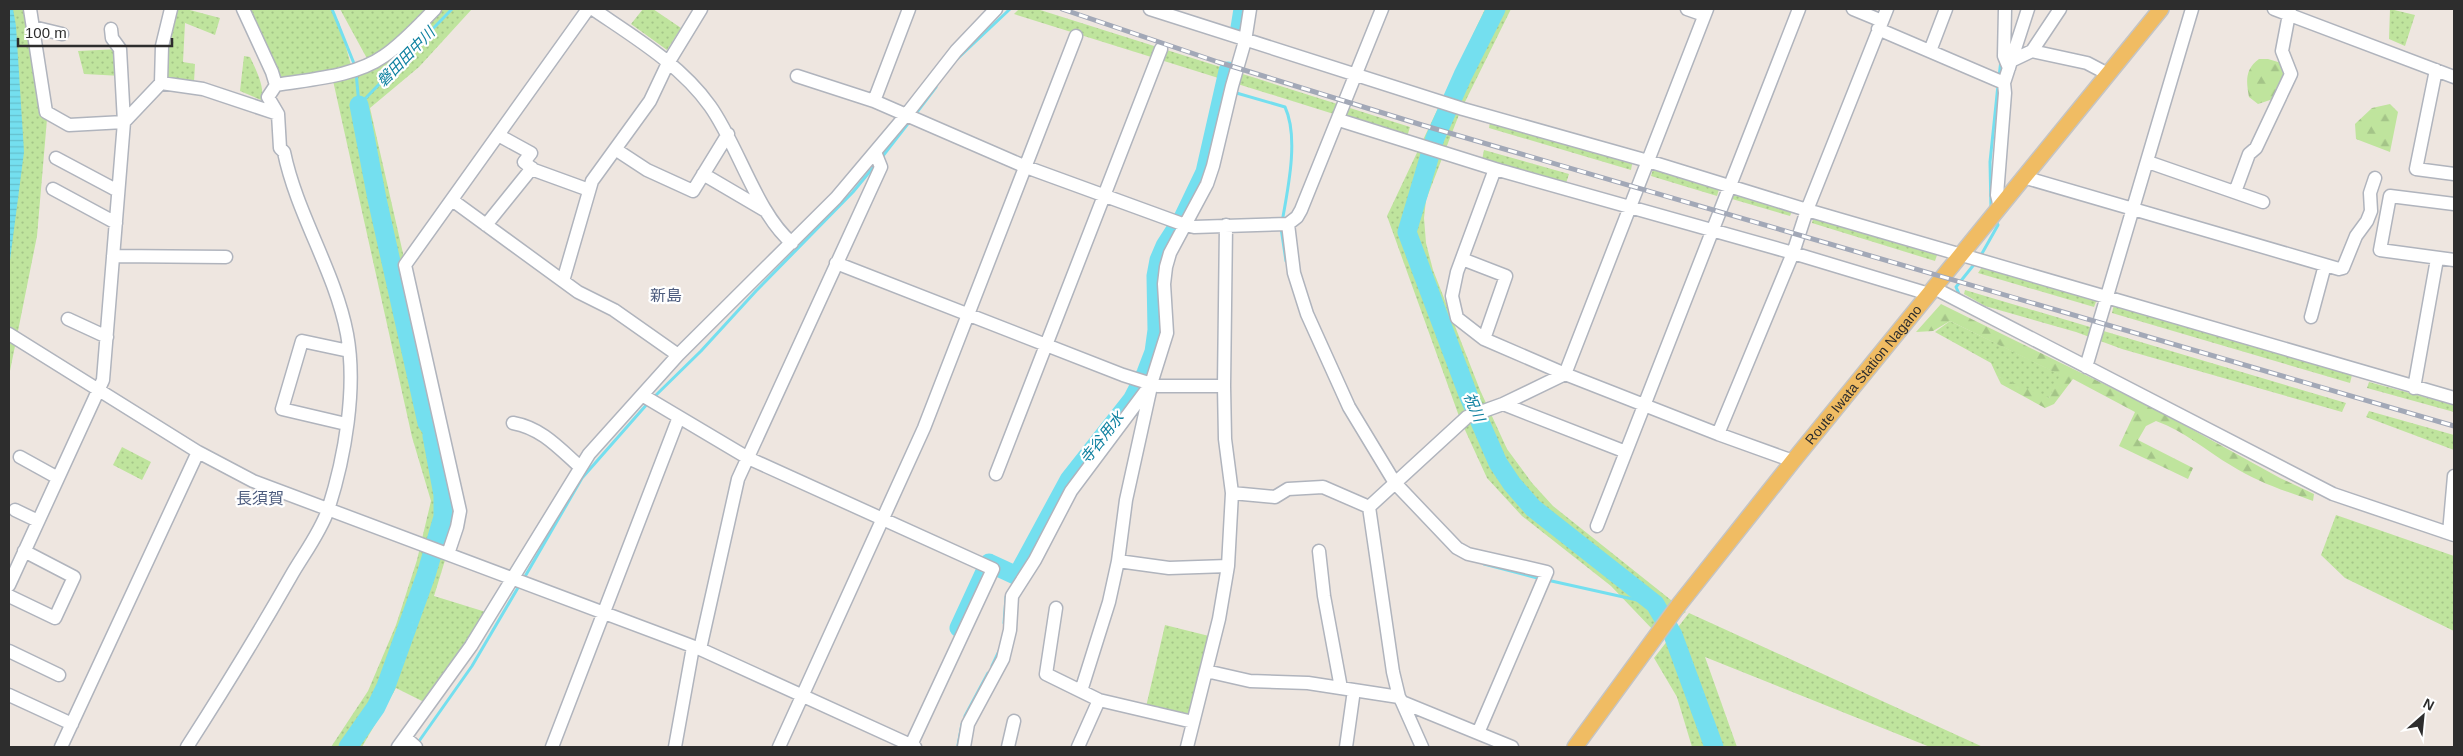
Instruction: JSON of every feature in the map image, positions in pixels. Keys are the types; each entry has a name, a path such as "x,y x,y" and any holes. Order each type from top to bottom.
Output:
{"main road":[{"name":"Route Iwata Station Nagano","path":"1575,747 1674,612 1792,461 2161,9"}],"street":[{"path":"30,9 46,112 69,125 124,122 161,84 162,46 170,9"},
{"path":"243,9 272,72 276,85"},
{"path":"187,747 243,659 328,510 346,424 351,388 349,351 339,302 290,182 284,152 280,148 278,114 268,97 276,85 332,76 366,66 383,57 435,9"},
{"path":"448,554 460,511 405,265 588,9"},
{"path":"594,9 668,63 692,84 710,105 728,134 780,233 792,242"},
{"path":"563,281 592,181 650,102 668,63 701,9"},
{"path":"874,101 909,9"},
{"path":"416,747 402,743 471,646 580,466 678,356 836,198 876,152 956,51 996,9"},
{"path":"1150,9 1463,109 1648,161 1807,210 2414,388 2454,398"},
{"path":"1081,691 1109,602 1118,560 1126,500 1151,384 1167,333 1164,284 1166,267 1170,253 1207,184 1213,166 1245,40 1250,9"},
{"path":"796,76 874,101 1026,167 1185,225 1194,227 1288,224 1302,210 1382,9"},
{"path":"1369,507 1467,417 1503,404 1566,374 1629,206 1706,12 1687,9"},
{"path":"1597,526 1799,9"},
{"path":"1853,9 1930,51 2004,83"},
{"path":"1718,434 1792,253 1807,210 1887,9"},
{"path":"1930,51 1946,9"},
{"path":"2006,9 2004,56 2010,65"},
{"path":"2000,207 1997,196 2005,93 2004,83 2028,9"},
{"path":"2010,65 2032,51 2060,9"},
{"path":"2086,367 2108,298 2192,9"},
{"path":"2274,9 2290,12 2454,76"},
{"path":"2235,192 2249,154 2256,148 2291,74 2282,52 2290,12"},
{"path":"33,27 62,34"},
{"path":"9,585 103,380 124,122 120,49 112,38 111,29"},
{"path":"780,747 924,428 1076,36"},
{"path":"996,474 1161,49"},
{"path":"2032,51 2087,62 2108,74"},
{"path":"2436,70 2416,169 2454,174"},
{"path":"161,84 203,88 278,114"},
{"path":"1339,120 1496,169 1932,291 2086,367 2333,494 2452,529 2454,476"},
{"path":"615,149 647,170 693,190 728,134"},
{"path":"498,135 531,153 524,162 532,168 589,190"},
{"path":"675,747 696,648 738,479 881,167 876,152"},
{"path":"56,158 118,191"},
{"path":"2148,162 2263,202"},
{"path":"486,224 532,168"},
{"path":"1496,169 1462,259 1452,296 1457,318 1484,339 1645,406 1792,461"},
{"path":"703,174 767,211"},
{"path":"2023,177 2325,265 2343,268 2356,236 2367,221 2371,211 2370,193 2375,178"},
{"path":"53,188 116,223"},
{"path":"2454,204 2390,196 2380,250 2454,260"},
{"path":"452,200 578,292 614,310 678,356"},
{"path":"1288,224 1294,272 1307,314 1349,407 1395,484 1456,548 1468,554 1546,572 1478,733"},
{"path":"1187,747 1219,619 1228,566 1232,493 1226,439 1224,386 1226,225"},
{"path":"113,256 226,257"},
{"path":"1462,259 1506,276 1484,339"},
{"path":"2414,388 2438,259"},
{"path":"836,263 1151,384 1160,386 1224,386"},
{"path":"2311,317 2325,265"},
{"path":"68,320 107,337"},
{"path":"10,334 198,452 253,481 513,577 696,648 913,746 993,569 748,458 642,395"},
{"path":"346,424 282,409 302,341 349,351"},
{"path":"964,747 968,724 1003,659 1010,630 1012,596 1035,560 1071,491 1151,384"},
{"path":"1503,404 1626,452"},
{"path":"552,747 679,417"},
{"path":"513,423 526,425 541,432 580,466"},
{"path":"61,747 198,452"},
{"path":"20,457 58,478"},
{"path":"1232,493 1275,498 1288,488 1323,488 1369,507"},
{"path":"1369,507 1393,672 1401,700 1422,747"},
{"path":"15,510 38,521"},
{"path":"9,596 54,618 74,578 24,551"},
{"path":"1319,551 1324,596 1341,688"},
{"path":"1118,560 1169,568 1228,566"},
{"path":"1056,608 1046,674 1099,700 1193,722"},
{"path":"9,651 59,675"},
{"path":"1206,671 1250,681 1308,683 1401,700 1512,747"},
{"path":"1346,747 1354,690"},
{"path":"9,695 72,724"},
{"path":"1078,747 1099,700"},
{"path":"1008,747 1014,721"}],"green space":[{"path":"9,9 30,9 47,119 37,236 9,376"},
{"path":"177,9 186,9 220,18 215,35 185,23 183,62 195,64 194,82 167,79 168,41"},
{"path":"248,9 331,9 339,22 352,69 370,64 340,9 472,9 419,67 370,108 422,337 459,515 434,596 489,613 430,705 396,688 362,747 331,747 368,691 396,625 417,560 431,501 412,437 332,76 276,85"},
{"path":"643,9 653,9 681,28 667,50 631,24"},
{"path":"1019,9 1037,9 1410,127 1407,137 1014,14"},
{"path":"1485,9 1511,9 1460,112 1426,200 1424,218 1426,243 1433,270 1480,390 1507,449 1532,483 1553,506 1686,612 1654,631 1611,586 1522,516 1487,478 1460,419 1387,216"},
{"path":"2390,9 2415,15 2405,46 2389,39"},
{"path":"120,49 122,76 84,74 78,51"},
{"path":"244,56 250,57 257,72 262,90 261,100 240,91"},
{"path":"2259,59 2268,59 2288,65 2276,98 2258,104 2249,97 2247,81 2251,67"},
{"path":"2390,104 2398,112 2390,152 2356,139 2355,124 2372,108"},
{"path":"1491,117 1633,159 1631,170 1489,128"},
{"path":"1484,150 1569,174 1566,183 1482,160"},
{"path":"1654,166 1720,186 1717,196 1651,176"},
{"path":"1734,191 1793,209 1790,216 1732,199"},
{"path":"1814,215 1938,252 1935,261 1812,223"},
{"path":"1982,267 2097,299 2094,307 1978,273"},
{"path":"1965,290 2346,403 2342,412 2122,349 2076,332 1985,306 1964,294"},
{"path":"1941,304 2155,409 2280,478 2314,494 2313,501 2251,477 2186,436 2156,421 2146,426 2138,440 2193,468 2188,479 2119,446 2135,412 2073,379 2054,404 2045,408 2001,384 1997,376 2049,398 2060,375 1950,321 1933,331 1916,332"},
{"path":"2114,304 2352,375 2350,383 2112,313"},
{"path":"1950,321 2061,375 2049,398 2034,395 1997,376 1991,363 1935,332"},
{"path":"2369,382 2454,405 2454,412 2367,388"},
{"path":"2369,411 2454,435 2454,450 2366,417"},
{"path":"122,447 151,462 142,480 113,465"},
{"path":"2336,515 2454,556 2454,631 2345,578 2321,555"},
{"path":"1689,613 1983,747 1930,747 1705,657 1737,747 1692,747 1677,697 1654,658"},
{"path":"1165,625 1213,637 1193,722 1145,711"}],"water":[{"path":"9,9 13,9 16,26 24,152 9,268"}],"waterway":[{"path":"332,9 355,66"},
{"name":"磐田田中川","path":"359,105 452,9"},
{"path":"956,60 1010,9"},
{"name":"寺谷用水","path":"1239,34 1243,9"},
{"name":"祝川","path":"1496,9 1463,75 1435,138 1407,232 1469,397 1498,463 1512,484 1533,508 1655,604 1673,635 1714,747"},
{"path":"1999,77 2001,60"},
{"name":"寺谷用水","path":"959,628 989,563 1017,576 1069,480 1132,400 1146,373 1154,352 1157,330 1156,276 1159,260 1165,246 1183,218 1205,172 1228,71"},
{"path":"356,72 359,105"},
{"path":"1991,209 1990,162 1998,85"},
{"path":"914,116 936,87"},
{"path":"1233,92 1285,107 1289,119 1292,148 1282,222"},
{"path":"348,747 376,707 386,686 426,575 443,517 443,495 432,430 427,423 377,199 359,105"},
{"path":"882,157 910,121"},
{"path":"653,398 701,351 756,291 853,192 876,164"},
{"path":"1980,257 1998,225 1995,219"},
{"path":"1281,228 1286,261"},
{"path":"1960,296 1956,287 1976,262"},
{"path":"523,580 582,478 648,403"},
{"path":"1484,564 1541,579"},
{"path":"1547,580 1655,604"},
{"path":"417,744 472,666 519,586"},
{"path":"1004,623 1006,597"},
{"path":"992,666 999,651"},
{"path":"965,716 988,673"},
{"path":"958,745 962,724"}],"railway":[{"path":"1062,9 1218,62 1422,125 2454,426"}],"district":[{"name":"新島","path":"666,295"},
{"name":"長須賀","path":"260,498"}]}
